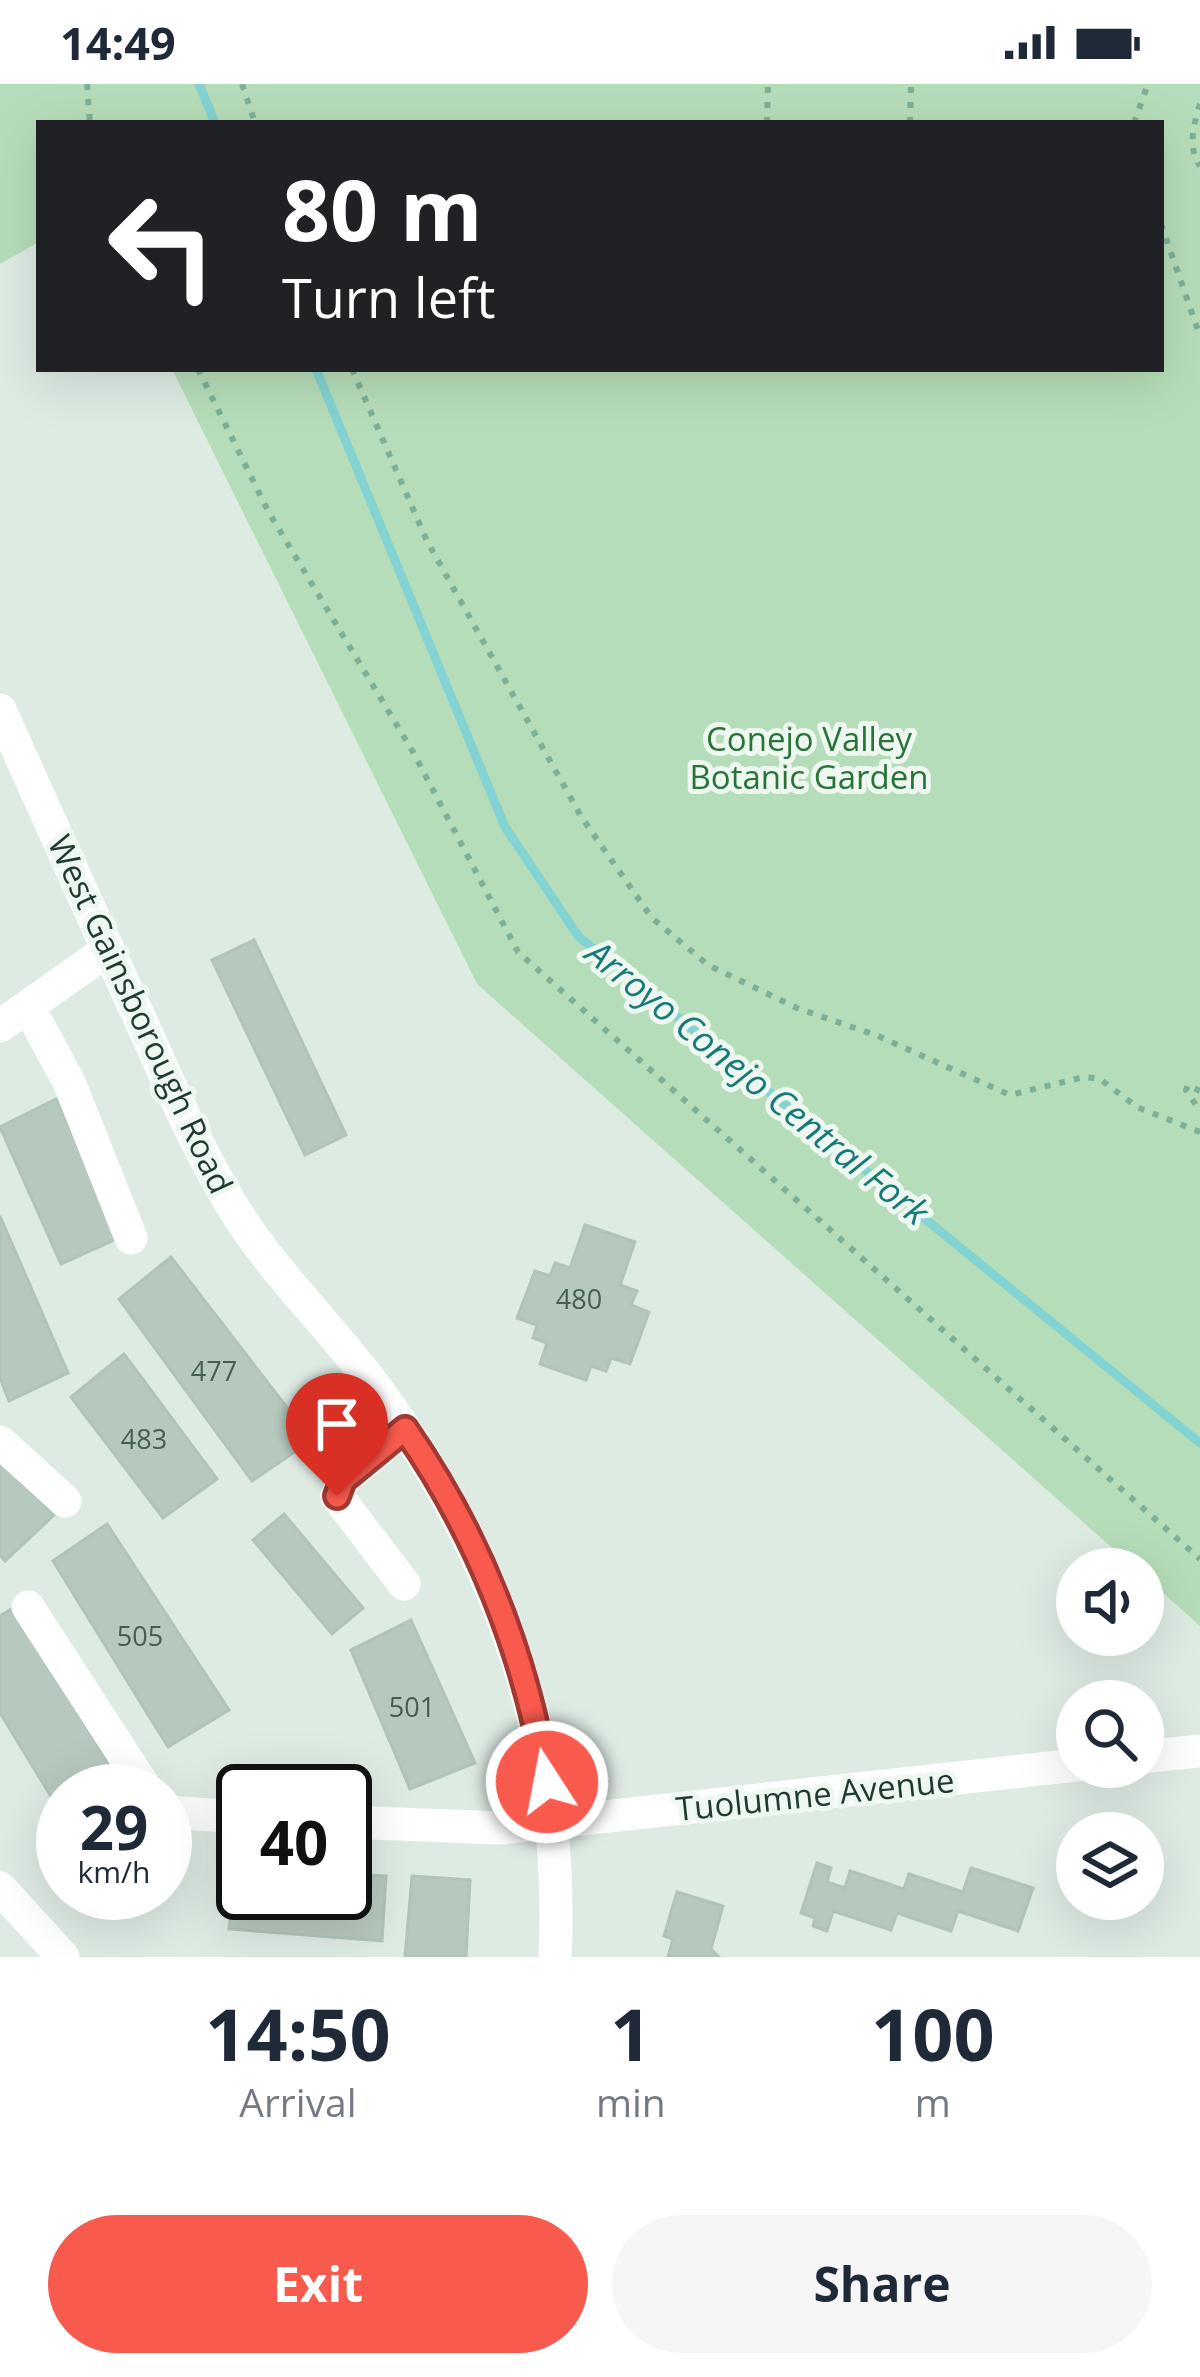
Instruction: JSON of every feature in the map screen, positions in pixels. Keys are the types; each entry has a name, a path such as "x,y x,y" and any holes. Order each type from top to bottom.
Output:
{"street":[{"name":"West Gainsborough Road","path":"0,710 201,1152 234,1210 448,1490 496,1592 521,1664 554,1822 555,1957"},
{"path":"0,1026 30,1010 108,950"},
{"path":"30,1010 69,1082 131,1238"},
{"path":"404,1584 337,1496 343,1480 405,1429"},
{"path":"0,1442 64,1501"},
{"path":"28,1607 130,1764"},
{"path":"1164,1755 1200,1751"},
{"name":"Tuolumne Avenue","path":"372,1823 501,1828 1056,1767"},
{"path":"0,1888 63,1957"}],"path":[{"path":"87,84 90,120"},
{"path":"242,84 254,120"},
{"path":"767,120 768,84"},
{"path":"910,120 911,84"},
{"path":"1135,120 1148,84"},
{"path":"1200,104 1193,126 1194,158 1200,166"},
{"path":"1164,233 1200,336"},
{"path":"199,372 268,511 413,752 518,952 1200,1559"},
{"path":"353,372 427,542 582,818 652,917 708,965 797,1008 878,1036 1010,1095 1084,1077 1100,1078 1137,1108 1200,1132"},
{"path":"1200,1091 1188,1085 1186,1090 1200,1111"}],"green space":[{"name":"Conejo Valley Botanic Garden","path":"0,84 1200,84 1200,1626 1164,1594 1164,1548 1112,1548 477,984 173,372 1164,372 1164,120 36,120 36,244 0,264"}],"building":[{"path":"254,940 346,1135 305,1155 212,960"},
{"path":"56,1099 121,1237 61,1264 0,1127"},
{"path":"0,1216 68,1373 9,1401 0,1378"},
{"path":"585,1225 635,1242 620,1285 637,1291 631,1305 649,1312 630,1364 611,1358 606,1371 591,1366 586,1380 540,1364 547,1343 533,1338 537,1325 517,1318 535,1271 550,1276 555,1263 570,1268"},
{"path":"171,1257 312,1440 252,1481 119,1299"},
{"path":"124,1354 217,1479 163,1518 71,1397"},
{"path":"0,1462 54,1515 5,1561 0,1555"},
{"path":"284,1514 363,1608 332,1634 253,1540"},
{"path":"107,1524 229,1710 168,1747 53,1561"},
{"path":"11,1609 110,1764 36,1764 36,1772 0,1713 0,1616"},
{"path":"411,1620 475,1763 410,1789 351,1650"},
{"path":"817,1863 831,1868 827,1882 845,1888 850,1871 904,1889 909,1874 963,1892 971,1868 1033,1888 1018,1931 958,1911 951,1931 897,1913 891,1930 833,1911 827,1931 813,1926 815,1918 801,1913"},
{"path":"372,1875 386,1876 382,1941 229,1929 230,1920 372,1920"},
{"path":"412,1876 470,1880 466,1957 405,1957"},
{"path":"677,1892 723,1906 711,1949 719,1957 668,1957 673,1939 664,1936"}],"waterway":[{"name":"Arroyo Conejo Central Fork","path":"199,84 214,120"},
{"name":"Arroyo Conejo Central Fork","path":"317,372 505,827 578,936 1200,1443"}],"route":[{"path":"337,1496 343,1480 405,1429 448,1490 496,1592 521,1664 547,1782"}]}
